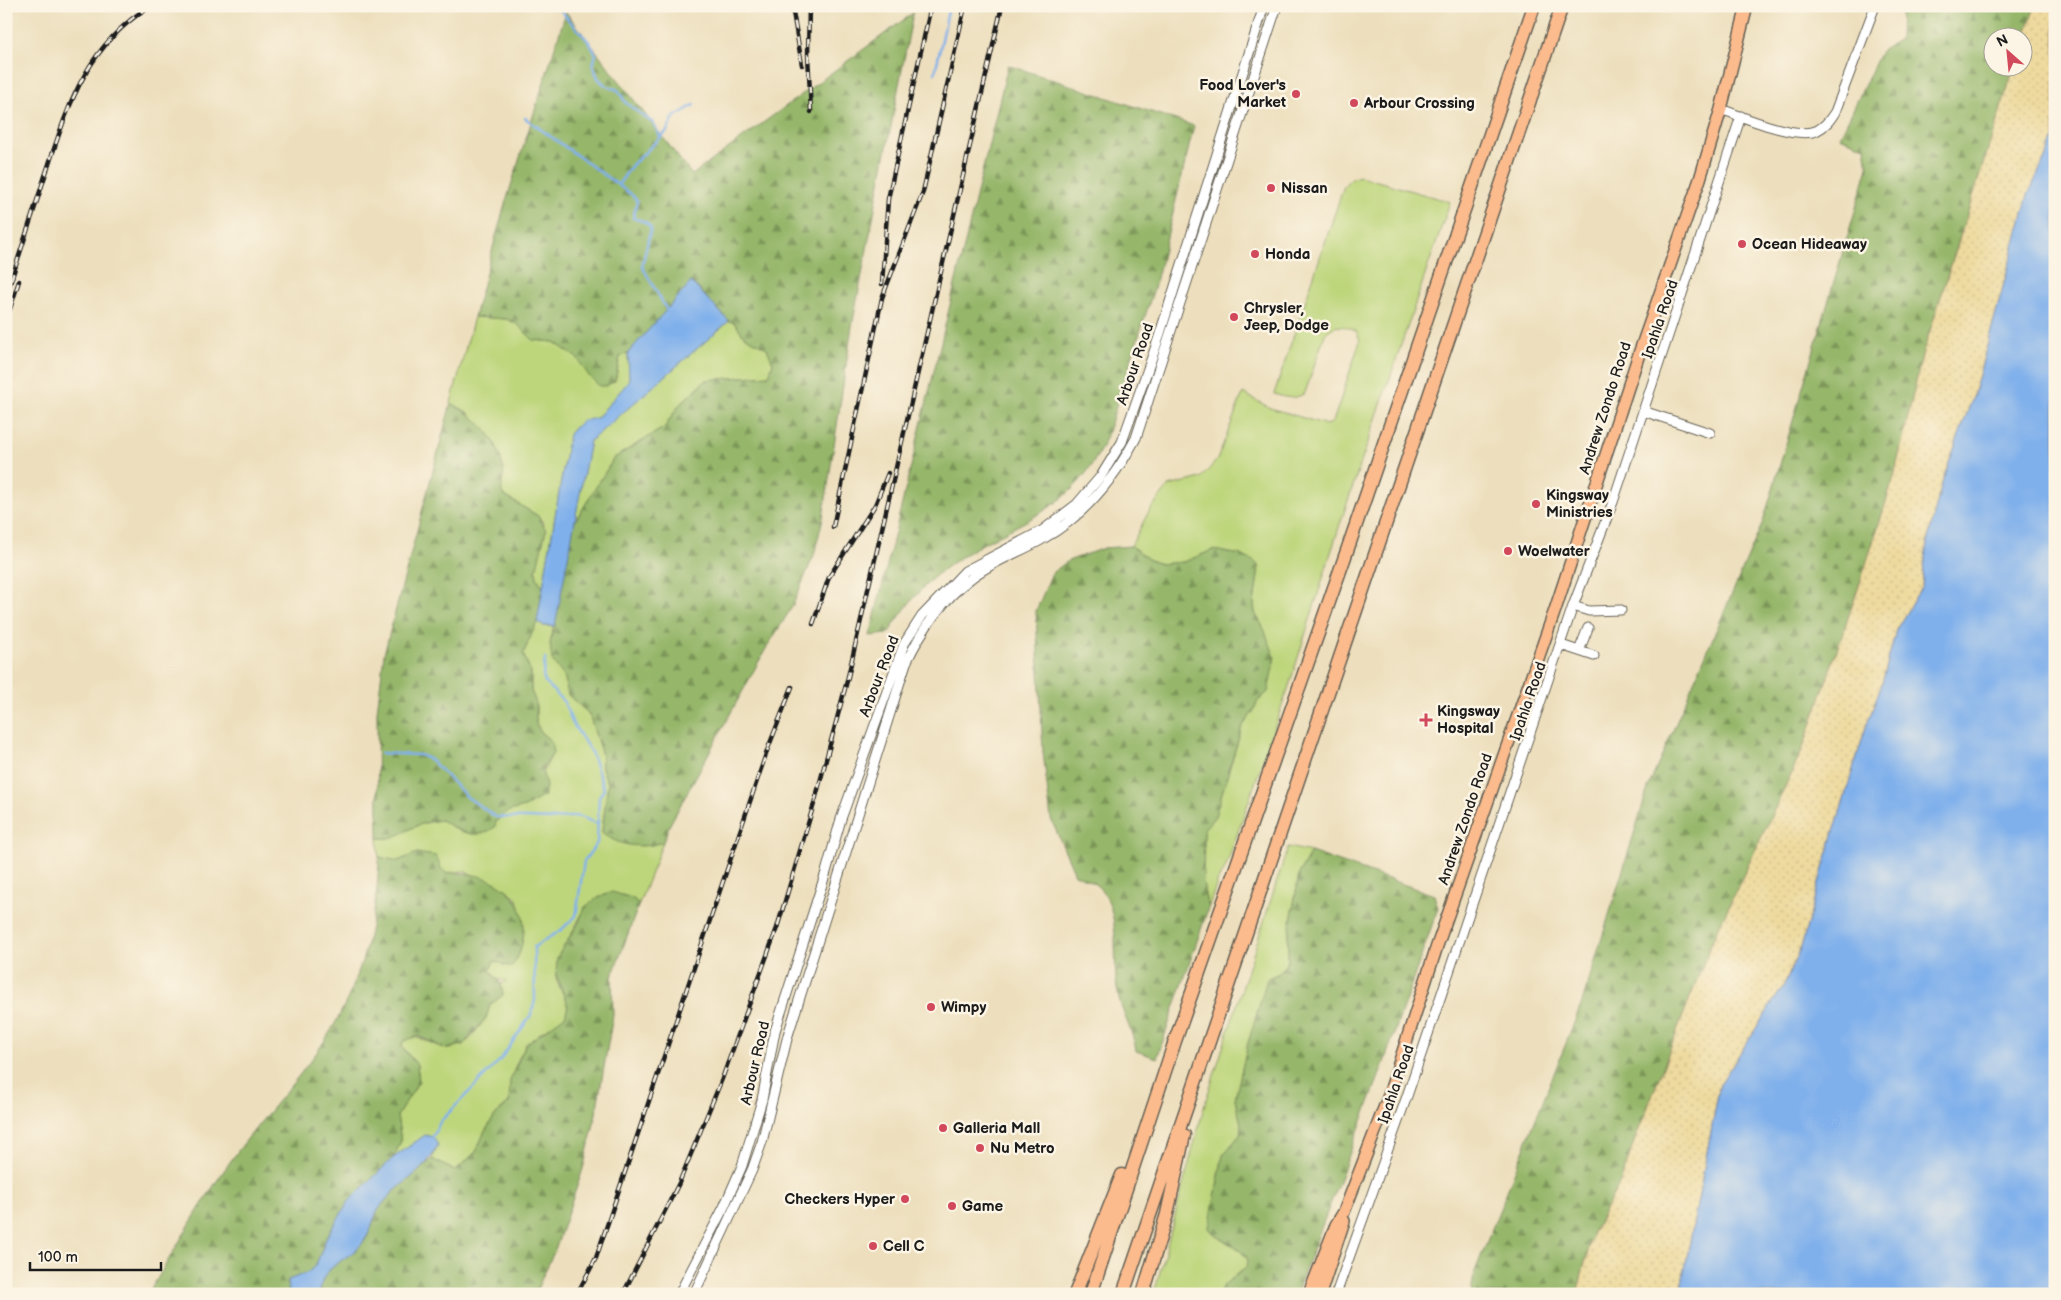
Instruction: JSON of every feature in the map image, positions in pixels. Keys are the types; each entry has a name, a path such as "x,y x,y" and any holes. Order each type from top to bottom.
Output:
{"highway":[{"path":"1091,1294 1175,1041 1343,563 1534,6"},
{"path":"1123,1294 1562,6"},
{"path":"1075,1294 1175,1041"},
{"path":"1143,1294 1167,1214 1196,1076"}],"main road":[{"name":"Andrew Zondo Road","path":"1309,1294 1333,1233 1344,1212 1388,1098 1440,936 1558,601 1721,109 1747,6"},
{"name":"Andrew Zondo Road","path":"1320,1294 1342,1231 1344,1212"}],"street":[{"name":"Arbour Road","path":"678,1294 724,1207 748,1147 762,1100 775,1031 841,819 904,644 922,616 966,572 987,558 1042,530 1077,504 1101,476 1122,442 1156,346 1264,6"},
{"name":"Arbour Road","path":"694,1294 733,1212 762,1142 788,1036 906,663 917,640 949,598 970,578 1065,526 1085,510 1122,466 1136,438 1277,6"},
{"path":"1721,109 1797,132 1816,131 1825,126 1835,112 1875,6"},
{"name":"Ipahla Road","path":"1336,1294 1386,1155 1573,606 1613,502 1741,116"},
{"path":"1643,412 1710,433"},
{"path":"1573,606 1589,611 1621,610"},
{"path":"1579,651 1588,628"},
{"path":"1561,645 1594,656"},
{"path":"724,1207 733,1212"}],"green space":[{"path":"1901,6 2035,6 2028,28 1984,28 1984,78 2011,78 1922,356 1894,477 1858,589 1802,751 1711,944 1633,1145 1622,1179 1593,1232 1577,1294 1471,1294 1474,1274 1582,1003 1648,788 1763,522 1868,167 1865,147 1840,137 1881,51 1900,39"},
{"path":"566,12 692,175 913,13 852,326 823,518 814,555 792,607 764,652 669,826 663,842 647,846 623,844 602,832 608,783 602,768 602,755 590,717 568,695 565,678 552,660 550,644 574,523 614,458 665,427 679,405 706,380 769,375 773,363 767,348 744,336 735,323 729,321 692,282 628,353 620,357 615,381 606,386 599,386 589,376 577,358 554,342 533,340 517,324 507,319 474,317 503,211"},
{"path":"1008,65 1194,126 1156,282 1106,438 1092,465 1076,485 1057,502 1038,515 971,551 939,573 915,597 888,634 870,636"},
{"path":"1360,176 1450,202 1340,524 1289,686 1225,869 1218,880 1209,906 1203,880 1204,829 1215,816 1242,727 1253,712 1257,702 1268,692 1264,629 1255,613 1254,603 1259,567 1241,555 1213,550 1184,562 1160,564 1148,559 1131,546 1149,511 1169,486 1201,478 1217,460 1243,393 1270,408 1327,425 1333,422 1360,341 1357,332 1340,326 1329,330 1325,334 1305,393 1290,398 1274,394 1344,186 1350,179"},
{"path":"474,317 507,319 517,324 533,340 554,342 615,381 620,357 628,353 629,381 597,418 581,421 569,434 543,587 537,578 536,571 544,523 538,516 503,495 500,489 503,478 469,413 451,403"},
{"path":"729,321 735,323 744,336 767,348 773,363 769,375 706,380 679,405 665,427 614,458 574,523 590,441"},
{"path":"451,403 478,421 491,437 500,456 503,468 503,495 538,516 546,530 536,571 537,578 543,587 537,622 523,654 531,673 531,691 536,703 536,723 541,733 551,741 553,753 542,770 546,786 544,796 525,807 509,811 496,821 495,827 488,831 481,834 467,833 441,820 419,825 394,837 378,838 377,712 384,654"},
{"path":"1131,546 1148,559 1160,564 1184,562 1213,550 1241,555 1255,562 1259,567 1254,603 1255,613 1264,629 1275,657 1268,692 1257,702 1253,712 1242,727 1215,816 1204,829 1203,880 1209,906 1157,1058 1136,1051 1118,993 1115,935 1110,906 1104,893 1095,884 1075,874 1051,819 1043,752 1036,611 1052,573 1068,561 1104,548"},
{"path":"537,622 544,626 555,626 550,644 565,679 568,695 590,717 602,755 602,768 608,783 602,832 631,845 646,846 663,842 639,904 632,898 585,907 561,955 556,973 558,984 566,999 567,1010 565,1016 527,1045 514,1071 509,1103 496,1114 484,1133 476,1152 455,1171 432,1159 438,1145 415,1142 393,1158 401,1141 397,1116 419,1081 417,1065 401,1045 404,1041 414,1036 446,1049 451,1049 469,1040 486,1018 490,1005 503,995 501,984 506,981 496,979 490,970 494,961 497,960 505,966 520,907 516,897 504,888 464,871 446,873 417,853 398,861 379,857 378,838 394,837 419,825 441,820 462,833 496,821 509,811 525,807 546,786 542,773 553,753 551,741 541,733 536,723 536,703 531,691 531,673 523,654"},
{"path":"1288,847 1311,852 1299,874 1288,939 1288,961 1279,973 1267,979 1248,1043 1235,1099 1242,1128 1240,1135 1223,1155 1209,1228 1218,1237 1244,1255 1248,1260 1247,1267 1225,1284 1219,1294 1154,1294 1205,1103"},
{"path":"1311,852 1434,895 1438,908 1381,1071 1296,1294 1219,1294 1225,1284 1247,1267 1248,1260 1240,1251 1218,1237 1209,1228 1223,1155 1240,1135 1242,1128 1235,1099 1248,1043 1267,979 1279,973 1288,961 1288,939 1299,874"},
{"path":"417,853 436,856 441,868 446,873 462,873 492,881 505,888 515,899 521,911 524,926 519,953 511,967 494,961 490,970 501,984 503,995 490,1005 486,1018 463,1045 446,1049 418,1036 404,1041 401,1046 417,1065 419,1081 397,1116 401,1141 393,1158 327,1236 316,1265 307,1273 288,1280 289,1294 148,1294 230,1162 308,1064 339,1017 351,992 368,940 374,913 379,857 398,861"},
{"path":"612,892 632,898 639,904 612,977 613,1015 595,1119 583,1169 556,1247 535,1294 320,1294 321,1284 325,1276 330,1269 352,1253 365,1240 378,1209 392,1193 432,1159 455,1171 476,1152 484,1133 496,1114 509,1103 510,1080 526,1044 565,1016 568,1006 556,975 557,957 578,924 585,907 597,898"}],"sand":[{"path":"2035,6 2055,6 2054,141 2028,195 1973,397 1943,479 1927,543 1922,586 1896,630 1883,680 1865,730 1802,944 1784,985 1720,1084 1680,1294 1577,1294 1593,1232 1622,1179 1633,1145 1711,944 1802,751 1858,589 1894,477 1922,356 2011,78 2034,78 2034,28 2028,28"}],"water":[{"path":"2055,136 2055,1294 1680,1294 1720,1084 1784,985 1802,944 1865,730 1883,680 1896,630 1922,586 1927,543 1943,479 1973,397 2028,195"},
{"path":"691,282 729,321 590,441 555,626 544,626 537,622 569,434 581,421 597,418 629,381 628,353"},
{"path":"425,1135 433,1137 438,1145 433,1155 419,1171 395,1191 381,1206 364,1241 351,1254 330,1269 325,1276 321,1284 320,1294 289,1294 288,1280 307,1273 316,1265 327,1236 349,1201 393,1158"}],"waterway":[{"path":"935,73 949,6"},
{"path":"561,11 589,42 596,54 593,65 598,78 605,85 618,90 626,103 653,123 660,136"},
{"path":"618,185 632,165 667,131 674,117 694,105"},
{"path":"525,118 632,195 637,201 633,218 645,222 651,228 642,266 668,312"},
{"path":"431,1140 440,1122 501,1059 531,1015 535,1000 534,947 561,930 576,916 584,861 597,843 599,797 604,789 592,754 572,722 564,702 545,682 543,676 545,659"},
{"path":"381,753 420,755 431,760 467,797 496,817 555,819 578,816 598,824"}],"railway":[{"path":"6,296 62,126 81,81 109,41 127,23 150,6"},
{"path":"792,6 802,65"},
{"path":"809,6 808,55 811,112"},
{"path":"882,284 888,199 931,6"},
{"path":"833,527 882,298 923,192 965,6"},
{"path":"623,1294 679,1183 722,1079 777,928 816,797 847,681 1002,6"},
{"path":"6,321 19,281"},
{"path":"813,624 829,577 875,505 888,473"},
{"path":"577,1294 596,1258 767,751 792,687"}],"place":[{"name":"Food Lover's Market","path":"1296,94"},
{"name":"Arbour Crossing","path":"1354,103"},
{"name":"Nissan","path":"1271,188"},
{"name":"Ocean Hideaway","path":"1742,244"},
{"name":"Honda","path":"1255,254"},
{"name":"Chrysler, Jeep, Dodge","path":"1234,317"},
{"name":"Kingsway Ministries","path":"1536,504"},
{"name":"Woelwater","path":"1508,551"},
{"name":"Kingsway Hospital","path":"1426,720"},
{"name":"Wimpy","path":"931,1007"},
{"name":"Galleria Mall","path":"943,1128"},
{"name":"Nu Metro","path":"980,1148"},
{"name":"Checkers Hyper","path":"905,1199"},
{"name":"Game","path":"952,1206"},
{"name":"Cell C","path":"873,1246"}]}
